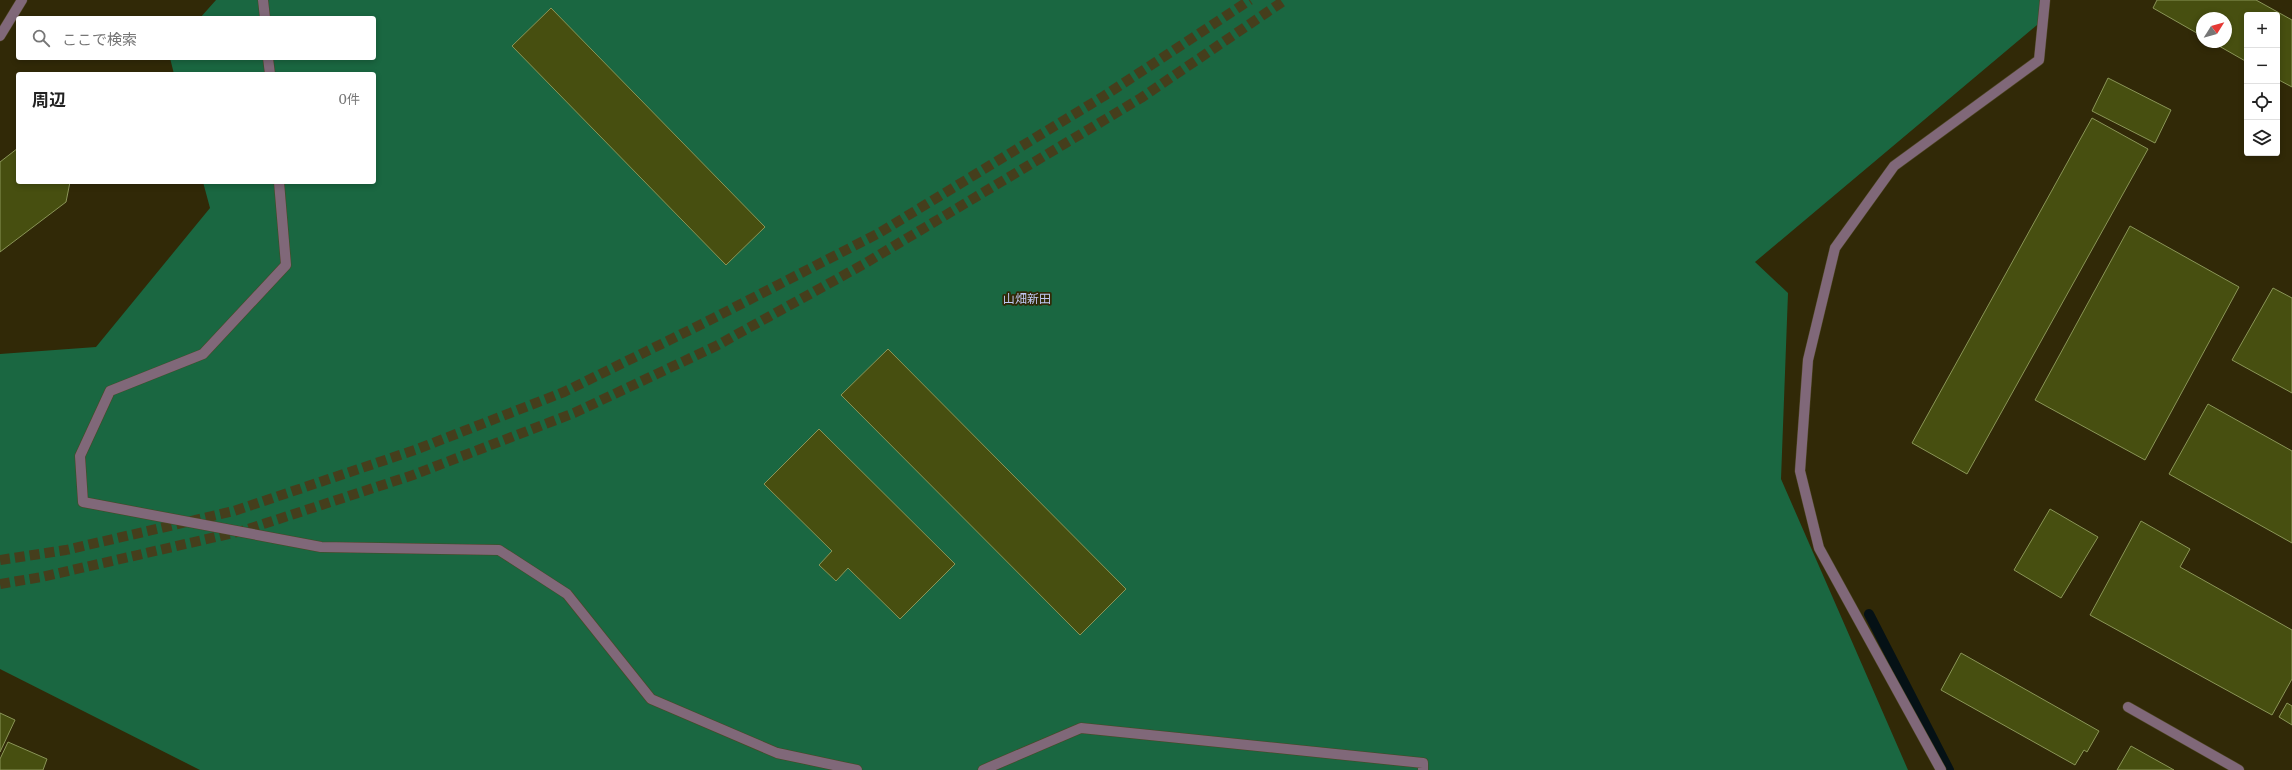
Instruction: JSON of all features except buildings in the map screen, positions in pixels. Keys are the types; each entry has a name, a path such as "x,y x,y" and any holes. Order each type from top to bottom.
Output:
{"street":[{"path":"0,36 22,0"},
{"path":"263,0 265,16"},
{"path":"1941,770 1819,548 1800,471 1808,360 1835,248 1894,166 2039,60 2045,0"},
{"path":"268,60 270,72"},
{"path":"279,184 286,265 203,354 110,391 80,456 83,502 322,547 499,550 567,594 651,698 777,753 857,770"},
{"path":"2128,707 2239,770"},
{"path":"983,770 1081,728 1423,763 1423,770"}],"green space":[{"path":"216,0 2045,0 2043,20 1755,262 1788,293 1781,479 1908,770 200,770 0,669 0,354 96,347 210,208 204,184 376,184 376,72 174,72 170,60 376,60 376,16 202,16"}],"waterway":[{"path":"1869,614 1949,770"}],"tunnel":[{"path":"0,560 66,550 234,511 415,450 564,392 704,323 879,233 1104,96 1250,0"},
{"path":"0,584 42,577 242,531 413,475 574,413 716,346 864,264 1141,98 1285,0"}],"district":[{"name":"山畑新田","path":"1027,298"}]}
